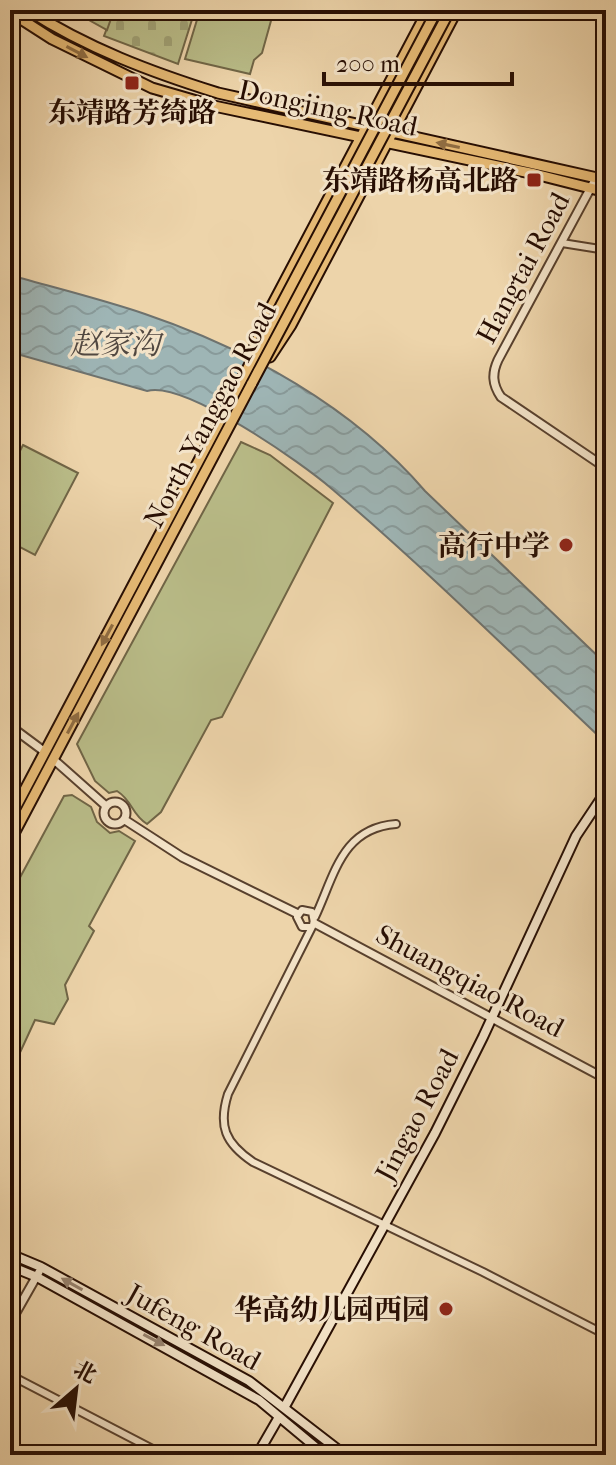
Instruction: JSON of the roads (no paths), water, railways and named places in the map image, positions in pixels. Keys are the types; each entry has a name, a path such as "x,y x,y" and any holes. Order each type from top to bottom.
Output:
{"main road":[{"name":"Dongjing Road","path":"28,10 83,42 155,74 218,93 601,179"},
{"path":"243,377 268,313 364,126 428,10"},
{"name":"North Yanggao Road","path":"10,841 49,756 148,568 243,377 437,10"},
{"name":"North Yanggao Road","path":"148,568 252,383 450,10"},
{"path":"252,383 291,325 391,144 392,133 457,10"},
{"name":"Dongjing Road","path":"10,12 64,45 152,88 214,106 606,192"},
{"name":"North Yanggao Road","path":"10,818 49,756"},
{"name":"Jingao Road","path":"284,1408 435,1133 576,836 606,791"},
{"name":"Jufeng Road","path":"10,1254 41,1267 227,1369 345,1455"},
{"name":"Jufeng Road","path":"10,1266 37,1277 259,1400 325,1455"},
{"name":"Jingao Road","path":"257,1455 279,1417"}],"street":[{"name":"Hangtai Road","path":"601,179 591,189 498,360 493,382 501,397 606,468"},
{"path":"562,243 606,250"},
{"path":"10,726 106,806"},
{"path":"112,802 122,804 127,814 125,820 119,824 109,822 104,817 106,806 112,802"},
{"path":"125,820 182,857 298,914"},
{"path":"396,824 373,827 355,838 347,849 228,1094 223,1121 233,1145 253,1162 469,1265 606,1335"},
{"path":"298,914 307,910 313,922"},
{"path":"298,914 299,925 313,922"},
{"name":"Shuangqiao Road","path":"313,922 606,1079"},
{"path":"10,1323 41,1267"},
{"path":"10,1375 164,1455"},
{"name":"Jingao Road","path":"279,1417 284,1408"}],"water":[{"name":"赵家沟","path":"10,275 184,328 260,363 332,407 397,461 606,664 606,743 367,520 317,477 270,444 214,410 187,398 164,391 147,391 10,352"}],"place":[{"name":"东靖路芳绮路","path":"132,83"},
{"name":"东靖路杨高北路","path":"534,180"},
{"name":"高行中学","path":"566,545"},
{"name":"华高幼儿园西园","path":"446,1309"}]}
